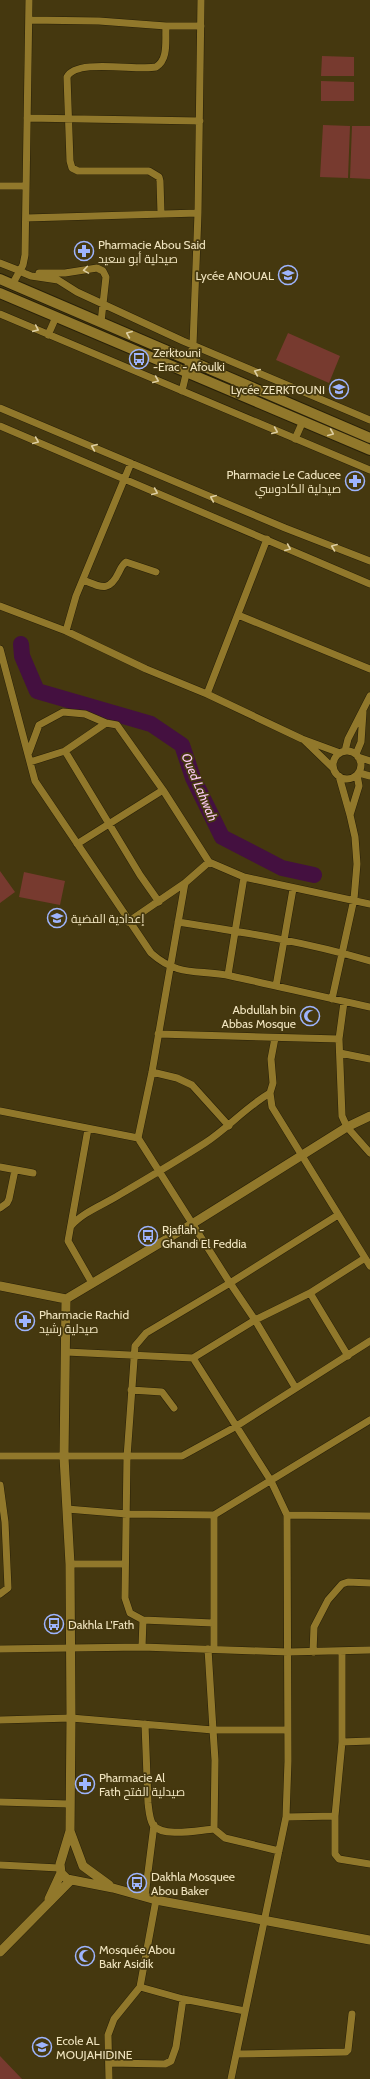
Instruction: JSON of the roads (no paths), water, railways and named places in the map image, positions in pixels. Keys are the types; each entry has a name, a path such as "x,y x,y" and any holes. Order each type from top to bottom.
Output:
{"main road":[{"path":"0,279 370,438"},
{"path":"0,293 370,450"}],"street":[{"path":"12,285 24,261 29,0"},
{"path":"182,391 193,345 198,213 201,0"},
{"path":"29,20 99,21 166,26 201,26"},
{"path":"161,214 160,181 159,178 149,171 78,171 72,168 70,161 67,77 72,70 85,67 156,67 160,65 165,56 166,26"},
{"path":"27,118 200,120"},
{"path":"0,186 26,186"},
{"path":"26,218 198,213"},
{"path":"0,263 31,276 58,280 104,305 193,345 370,420"},
{"path":"19,271 69,273 97,268 103,271 106,277 104,305 100,322"},
{"path":"67,285 69,273"},
{"path":"0,314 370,470"},
{"path":"48,335 56,317"},
{"path":"0,408 285,528 370,562"},
{"path":"295,439 303,421"},
{"path":"0,426 370,584"},
{"path":"66,631 83,580 132,463"},
{"path":"207,694 267,539"},
{"path":"83,580 102,587 107,587 113,583 122,564 126,562 156,572"},
{"path":"0,606 66,631 146,669 207,694 302,738 342,752 357,755 370,761"},
{"path":"238,615 370,669"},
{"path":"0,648 33,774 39,787 128,922 151,953 171,966 192,973 228,975 370,1007"},
{"path":"333,768 333,762 342,752 370,696"},
{"path":"28,752 39,725 63,712 85,714 119,727 163,790 209,862 244,877 293,889 354,899 370,904"},
{"path":"350,815 359,786 358,774 361,763 357,755 363,712"},
{"path":"30,762 65,751 106,723"},
{"path":"302,738 333,768 338,776 355,837 357,864 354,899 341,952 332,999"},
{"path":"65,751 140,875 160,902"},
{"path":"338,776 349,779 358,774 370,776"},
{"path":"77,844 163,790"},
{"path":"128,922 160,902 209,862"},
{"path":"228,975 237,931 244,877"},
{"path":"138,1138 152,1072 185,883"},
{"path":"276,986 293,889"},
{"path":"178,922 237,931 341,952 370,960"},
{"path":"344,1002 339,1039 342,1116 347,1126 370,1153"},
{"path":"158,1034 339,1039"},
{"path":"275,1038 271,1059 273,1083 270,1093 271,1104 276,1116 303,1155 370,1266"},
{"path":"340,1053 370,1058"},
{"path":"152,1072 177,1078 192,1085 229,1126"},
{"path":"71,1226 78,1218 160,1170 229,1126 255,1101 270,1093"},
{"path":"0,1111 138,1138 160,1170 192,1224 255,1320 295,1387"},
{"path":"0,1286 66,1299 192,1224 347,1126 370,1116"},
{"path":"88,1129 68,1242 92,1283"},
{"path":"0,1167 33,1173"},
{"path":"0,1208 7,1203 9,1199 16,1170"},
{"path":"213,1623 143,1620 130,1613 126,1603 124,1564 127,1457 135,1346 146,1333 230,1283 338,1215"},
{"path":"66,1352 134,1354 193,1358 255,1320 310,1292 365,1258"},
{"path":"310,1292 348,1356"},
{"path":"47,1904 61,1867 70,1831 70,1564 64,1457 66,1299"},
{"path":"0,1456 182,1456 235,1427 295,1387 348,1356 370,1341"},
{"path":"193,1358 270,1481 287,1515 288,1652 286,1817 266,1920 231,2079"},
{"path":"131,1390 162,1392 174,1408"},
{"path":"67,1509 126,1514 214,1515 370,1420"},
{"path":"0,1485 4,1515 8,1588 0,1594"},
{"path":"214,1515 213,1623 211,1649 214,1829"},
{"path":"287,1515 370,1516"},
{"path":"70,1564 124,1564"},
{"path":"313,1652 314,1627 328,1600 342,1584 348,1582 370,1582"},
{"path":"142,1646 143,1620"},
{"path":"0,1649 142,1646 288,1652 370,1650"},
{"path":"342,1651 342,1742 335,1816 335,1854 336,1857 370,1864"},
{"path":"0,1720 71,1718 213,1730 287,1730"},
{"path":"145,1724 149,1815 154,1825 160,1830 168,1833 214,1829 225,1838 279,1851"},
{"path":"342,1742 370,1741"},
{"path":"0,1802 70,1804"},
{"path":"286,1817 335,1816"},
{"path":"145,1896 154,1825"},
{"path":"0,1952 47,1904 73,1880 82,1874 81,1862 70,1831"},
{"path":"61,1867 71,1856 81,1862 113,1888"},
{"path":"0,1864 61,1867"},
{"path":"61,1867 63,1877 113,1888 156,1900 370,1940"},
{"path":"109,2079 108,2034 111,2025 140,1987 156,1900"},
{"path":"140,1987 183,1999 245,2011"},
{"path":"109,2063 165,2064 171,2061 176,2047 183,1999"},
{"path":"236,2054 346,2052 348,2050 352,2014"}],"waterway":[{"name":"Oued Lahwah","path":"21,644 22,656 37,691 151,724 182,745 193,778 222,837 282,868 314,875"}],"place":[{"name":"Pharmacie Abou Said صيدلية أبو سعيد","path":"84,251"},
{"name":"Lycée ANOUAL","path":"288,275"},
{"name":"Zerktouni -Erac - Afoulki","path":"139,359"},
{"name":"Lycée ZERKTOUNI","path":"339,389"},
{"name":"Pharmacie Le Caducee صيدلية الكادوسي","path":"355,481"},
{"name":"إعدادية الفضية","path":"57,918"},
{"name":"Abdullah bin Abbas Mosque","path":"310,1016"},
{"name":"Rjaflah - Ghandi El Feddia","path":"148,1236"},
{"name":"Pharmacie Rachid صيدلية رشيد","path":"25,1321"},
{"name":"Dakhla L'Fath","path":"54,1624"},
{"name":"Pharmacie Al Fath صيدلية الفتح","path":"85,1784"},
{"name":"Dakhla Mosquee Abou Baker","path":"137,1883"},
{"name":"Mosquée Abou Bakr Asidik","path":"85,1956"},
{"name":"Ecole AL MOUJAHIDINE","path":"42,2047"}]}
